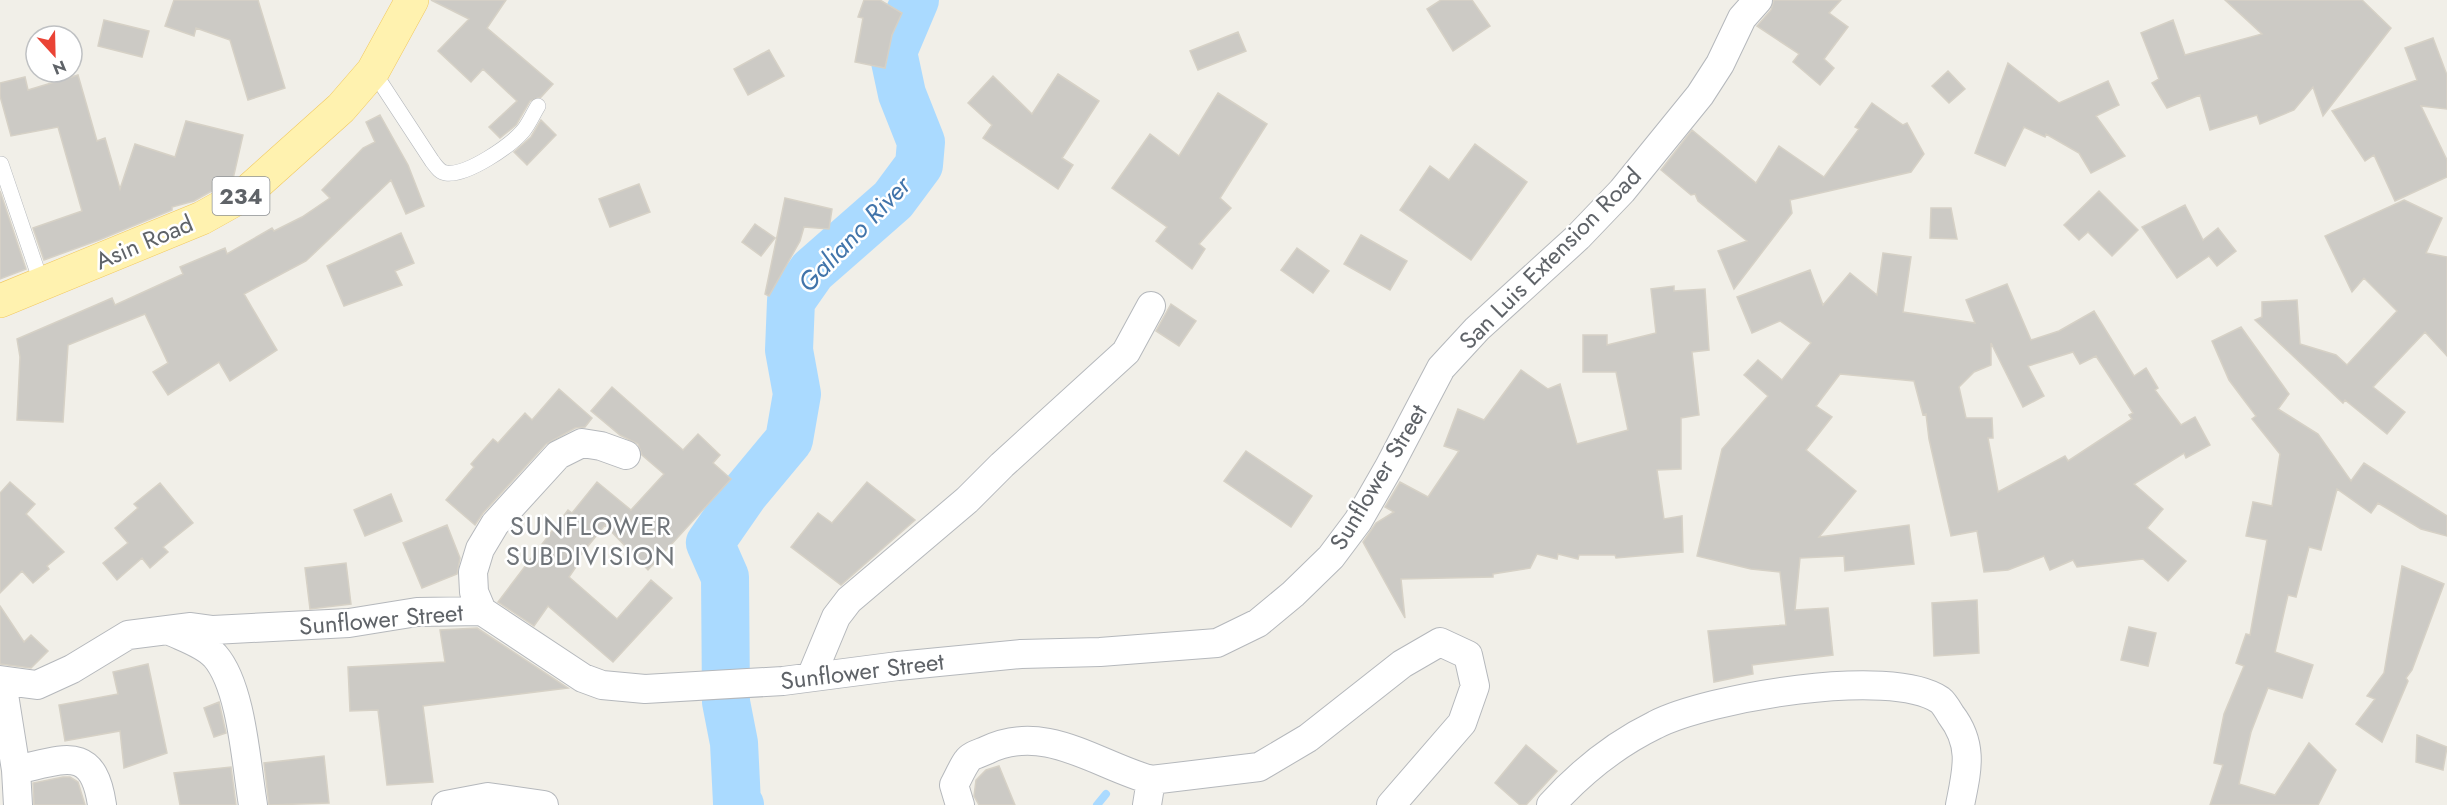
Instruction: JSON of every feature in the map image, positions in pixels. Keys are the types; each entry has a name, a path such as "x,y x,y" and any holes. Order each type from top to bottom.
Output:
{"main road":[{"name":"Asin Road","path":"0,301 202,218 245,194 341,108 373,71 412,0"}],"street":[{"name":"San Luis Extension Road","path":"1441,368 1477,330 1578,237 1629,183 1700,95 1720,64 1742,18 1758,0"},
{"path":"811,676 836,617 849,600 967,500 1126,352 1151,306"},
{"name":"Sunflower Street","path":"1,681 37,685 72,669 128,635 166,629 288,627 349,623 417,612 482,611 583,678 602,686 645,689 783,681 1009,655 1100,652 1217,643 1258,623 1293,594 1331,557 1358,521 1379,485 1441,368"},
{"path":"482,611 474,592 473,572 480,549 495,524 558,454 582,443 600,446 626,455"},
{"path":"166,629 199,644 215,656 227,676 240,717 253,805"},
{"path":"960,805 954,786 968,759 999,744 1048,741 1093,756 1126,773 1149,793 1259,767 1308,738 1402,664 1440,642 1468,655 1475,686 1462,723 1391,805"},
{"path":"1,681 16,770 18,805"},
{"path":"1551,805 1609,752 1656,724 1705,706 1763,695 1856,686 1906,688 1940,700 1960,727 1968,749 1960,805"},
{"path":"16,770 64,760 77,761 88,766 96,777 102,805"},
{"path":"446,805 488,797 544,805"}],"lane":[{"path":"373,71 432,161 439,170 447,173 461,170 489,158 508,145 524,130 538,106"},
{"path":"1,164 42,285"}],"building":[{"path":"174,0 258,0 285,88 248,100 230,40 196,28 194,36 165,26"},
{"path":"431,0 506,0 487,28 553,84 541,97 530,101 516,125 500,138 489,127 517,101 483,69 471,82 438,51 469,19"},
{"path":"864,0 880,0 902,13 892,35 885,68 855,62 863,18 858,17"},
{"path":"1441,0 1472,0 1490,26 1453,51 1427,9"},
{"path":"1774,0 1841,0 1829,13 1848,27 1824,59 1834,68 1820,85 1793,62 1799,54 1757,26 1771,10"},
{"path":"2225,0 2362,0 2391,28 2323,116 2313,87 2294,110 2260,124 2257,115 2210,130 2200,95 2167,108 2152,83 2159,79 2141,33 2173,20 2185,55 2262,34"},
{"path":"104,20 149,31 142,57 98,46"},
{"path":"1238,32 1246,51 1198,70 1190,51"},
{"path":"2433,38 2447,75 2447,109 2421,106 2447,160 2447,177 2395,201 2374,155 2365,161 2332,111 2417,80 2405,48"},
{"path":"769,50 784,76 748,95 734,69"},
{"path":"2008,63 2059,103 2108,81 2119,105 2096,116 2125,156 2091,173 2079,153 2046,134 2045,137 2024,127 2005,166 1975,153"},
{"path":"1948,71 1965,89 1949,103 1932,86"},
{"path":"1058,74 1099,101 1062,158 1073,165 1058,189 983,138 992,125 968,103 993,76 1032,114"},
{"path":"24,77 24,84 27,84 28,90 48,84 81,84 97,141 105,138 120,189 135,144 175,157 186,121 243,135 233,179 194,201 172,207 172,210 44,260 33,228 82,211 58,127 11,136 0,96 0,83"},
{"path":"1218,93 1267,124 1220,198 1231,208 1199,244 1205,249 1192,269 1156,241 1167,227 1112,188 1150,134 1179,156"},
{"path":"1872,103 1903,125 1907,123 1924,154 1911,172 1790,200 1792,213 1734,289 1718,251 1747,241 1698,201 1695,194 1691,195 1661,170 1692,130 1756,183 1779,146 1824,177 1859,129 1855,127"},
{"path":"380,115 408,165 424,206 406,214 391,180 306,261 244,294 277,350 230,381 219,362 168,395 153,372 168,363 145,314 68,345 63,422 17,420 20,357 17,339 112,298 115,305 183,274 180,267 225,248 227,254 272,228 274,231 302,217 330,198 322,190 363,148 375,142 366,122"},
{"path":"541,120 556,135 527,165 514,152 531,137"},
{"path":"1475,144 1527,182 1471,260 1400,210 1430,166 1449,180"},
{"path":"639,184 650,212 610,227 599,199"},
{"path":"0,191 26,269 0,279"},
{"path":"2099,191 2138,230 2112,256 2088,232 2079,240 2064,225"},
{"path":"785,198 832,209 829,229 804,227 800,241 769,296 765,294"},
{"path":"2404,200 2442,218 2426,253 2447,257 2447,356 2425,332 2373,387 2405,412 2387,434 2345,400 2343,403 2255,320 2262,317 2262,302 2297,300 2300,344 2336,355 2347,365 2397,311 2364,278 2352,292 2325,236"},
{"path":"2185,205 2203,240 2218,228 2236,251 2217,266 2209,256 2177,278 2142,227"},
{"path":"1931,208 1951,208 1957,239 1930,238"},
{"path":"755,224 775,238 761,256 742,242"},
{"path":"401,233 414,263 395,271 402,285 344,306 327,266"},
{"path":"1361,235 1407,261 1390,290 1344,264"},
{"path":"1297,248 1329,271 1313,293 1281,270"},
{"path":"1883,253 1911,257 1903,312 1975,323 1966,300 2007,284 2031,340 2059,331 2094,311 2134,376 2146,368 2158,388 2155,390 2181,425 2195,417 2210,445 2186,458 2184,453 2134,484 2163,509 2147,528 2186,561 2168,581 2143,559 2077,567 2073,560 2050,570 2044,556 2008,570 1984,572 1977,531 1951,536 1929,439 1926,414 1923,415 1914,381 1840,374 1816,406 1832,417 1806,450 1856,491 1819,537 1909,525 1914,564 1845,571 1844,556 1800,558 1795,610 1828,608 1833,655 1752,665 1753,674 1714,682 1708,631 1786,625 1780,572 1751,569 1697,556 1722,449 1768,396 1744,375 1758,360 1782,380 1811,343 1780,321 1752,333 1737,297 1810,270 1823,305 1850,273 1877,295","holes":["1991,343 2023,407 2044,396 2028,366 2073,352 2080,364 2096,356 2133,413 2129,415 2132,419 2068,461 2065,456 1998,492 1988,438 1993,438 1992,418 1966,418 1959,387 1974,372 1991,365"]},
{"path":"1674,286 1674,291 1705,289 1709,350 1692,352 1699,415 1681,418 1681,469 1657,470 1664,519 1682,516 1683,552 1616,558 1615,555 1579,555 1578,559 1558,554 1557,559 1537,554 1530,568 1493,574 1493,577 1401,579 1405,618 1363,542 1376,523 1394,512 1385,507 1400,482 1428,497 1459,451 1444,446 1458,409 1484,420 1521,370 1548,389 1560,384 1577,444 1628,430 1616,372 1583,372 1583,335 1607,335 1607,345 1656,333 1651,289"},
{"path":"1171,304 1196,321 1179,346 1156,331"},
{"path":"2241,327 2289,394 2278,409 2318,434 2351,481 2364,463 2447,516 2447,536 2421,529 2378,503 2371,513 2337,489 2321,550 2309,547 2296,597 2288,595 2275,652 2313,665 2302,698 2268,688 2251,732 2239,784 2275,795 2309,743 2336,770 2318,805 2210,805 2223,765 2214,763 2224,714 2244,666 2236,663 2246,634 2250,635 2267,540 2246,536 2253,502 2272,506 2280,454 2252,419 2256,416 2229,380 2212,341"},
{"path":"612,387 683,450 698,434 720,455 713,463 731,479 648,570 605,525 575,562 578,564 569,577 617,619 651,580 672,598 613,662 548,606 534,626 498,602 568,510 572,513 597,482 631,510 664,474 642,455 638,444 620,435 591,411"},
{"path":"559,389 592,418 585,427 575,428 546,444 483,513 475,525 446,500 474,467 471,464 493,439 498,443 525,413 532,420"},
{"path":"1246,451 1312,496 1291,527 1224,481"},
{"path":"10,482 35,504 26,514 64,552 47,566 49,569 33,583 22,571 0,593 0,493"},
{"path":"867,482 915,520 841,585 791,547 818,513 832,523"},
{"path":"160,483 193,523 163,547 168,552 150,568 142,558 117,580 103,563 128,543 115,528 138,508 134,504"},
{"path":"391,494 402,521 365,536 354,510"},
{"path":"447,525 460,558 457,574 422,588 403,543"},
{"path":"346,563 351,604 310,609 305,568"},
{"path":"2402,566 2444,584 2412,670 2406,678 2408,681 2382,742 2356,724 2375,699 2367,696 2384,673"},
{"path":"1977,600 1979,653 1934,656 1932,603"},
{"path":"0,606 24,642 31,635 48,651 31,668 0,664"},
{"path":"2129,627 2156,633 2148,666 2121,660"},
{"path":"477,628 568,688 423,706 433,782 387,785 378,710 350,711 348,667 445,662 440,630"},
{"path":"148,664 167,753 124,768 120,731 65,741 59,705 118,694 113,672"},
{"path":"219,702 226,733 214,737 204,708"},
{"path":"2417,735 2447,747 2443,770 2416,762"},
{"path":"1526,745 1557,771 1526,805 1520,805 1495,783"},
{"path":"324,756 329,803 269,805 264,763"},
{"path":"999,766 1015,805 979,805 974,796 976,780 986,770"},
{"path":"231,767 236,805 180,805 174,773"},
{"path":"70,777 78,782 85,805 34,805 33,783"}],"waterway":[{"name":"Galiano River","path":"740,805 737,803 734,743 726,702 725,577 710,543 744,494 789,440 797,394 789,350 791,301 812,271 893,200 919,165 921,142 902,94 893,52 915,0"},
{"path":"1097,805 1106,794"}],"district":[{"name":"SUNFLOWER SUBDIVISION","path":"591,541"}]}
